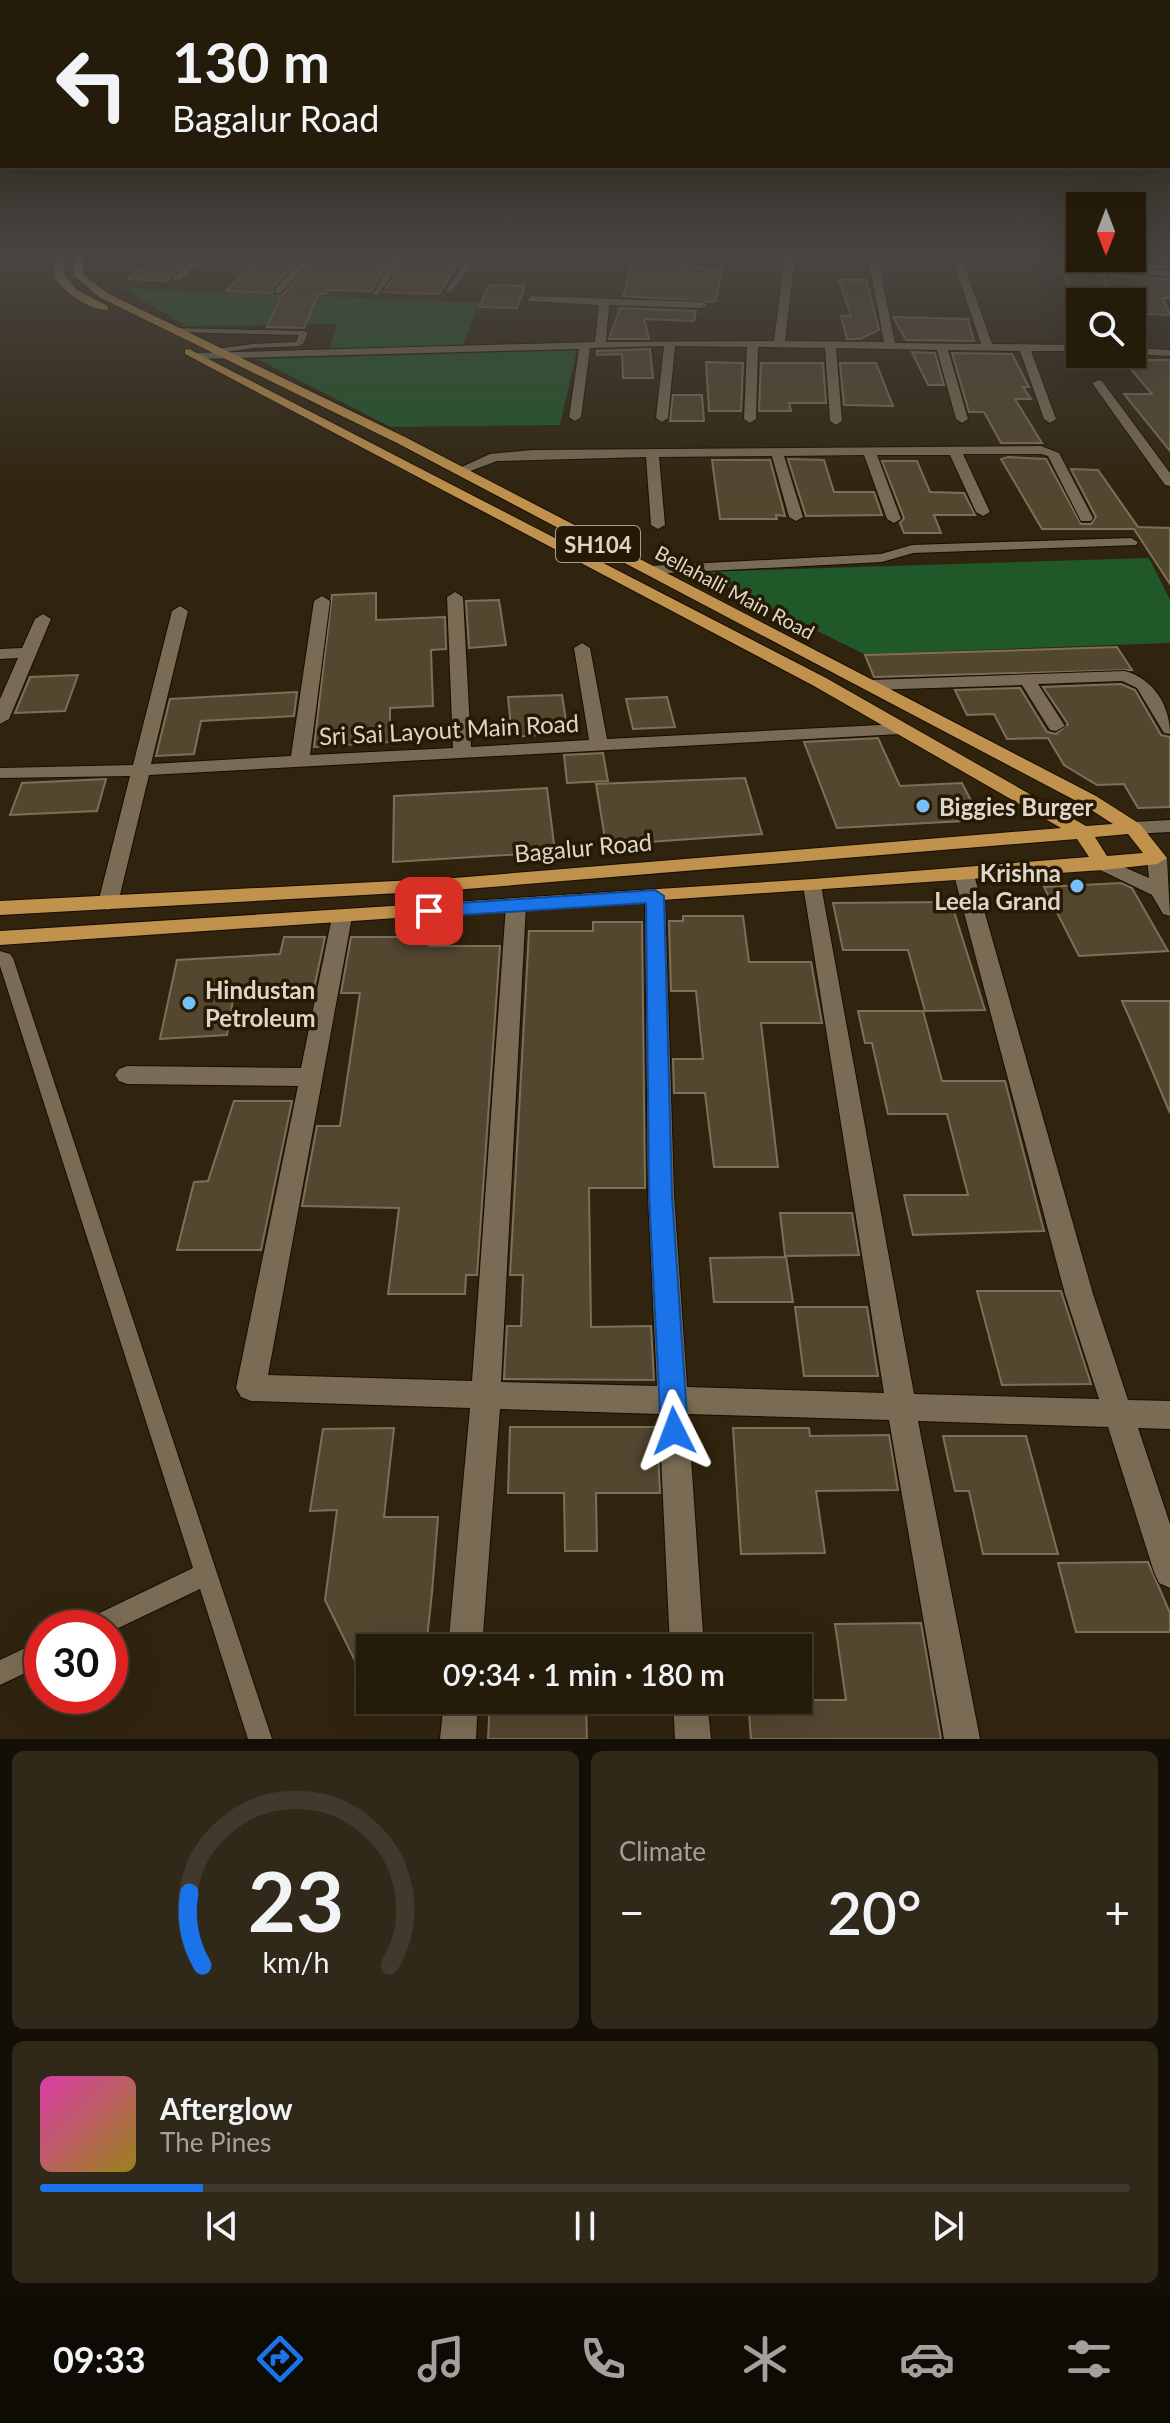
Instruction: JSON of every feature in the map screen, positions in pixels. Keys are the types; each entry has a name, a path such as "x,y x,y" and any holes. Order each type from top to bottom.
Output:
{"main road":[{"name":"Bellahalli Main Road","path":"161,337 820,682 1082,832"},
{"name":"Bellahalli Main Road","path":"189,337 460,471 1089,800 1133,828"},
{"name":"Bagalur Road","path":"0,908 454,884 1133,828"},
{"name":"SH104","path":"1133,828 1163,857"},
{"name":"SH104","path":"1082,832 1103,864"},
{"path":"0,938 964,875 1163,857"}],"street":[{"path":"600,345 601,337"},
{"path":"779,343 780,337"},
{"path":"889,337 890,344"},
{"path":"984,337 987,345"},
{"path":"198,356 670,343 1066,348"},
{"path":"662,418 670,343"},
{"path":"750,419 753,343"},
{"path":"830,343 836,421"},
{"path":"941,344 962,419"},
{"path":"575,417 585,345"},
{"path":"1024,346 1050,419"},
{"path":"1146,352 1170,353"},
{"path":"1098,383 1168,476"},
{"path":"460,471 512,455 869,451 1053,453 1086,518"},
{"path":"869,451 894,519"},
{"path":"955,451 983,512"},
{"path":"652,452 658,525"},
{"path":"777,452 796,517"},
{"path":"650,570 882,558 912,549 1131,542"},
{"path":"455,597 462,751"},
{"path":"300,760 322,601"},
{"path":"108,903 180,611"},
{"path":"0,719 43,619"},
{"path":"582,648 599,746"},
{"path":"0,654 27,653"},
{"path":"1026,678 1056,726"},
{"path":"870,685 1026,678 1133,678 1143,685 1170,729"},
{"name":"Sri Sai Layout Main Road","path":"0,773 140,770 900,729"},
{"name":"Bagalur Road","path":"1133,828 1170,826"},
{"path":"1163,857 1165,900"},
{"path":"1103,864 1165,900"},
{"path":"964,875 1079,1294 1170,1572"},
{"path":"813,885 901,1408 962,1739"},
{"path":"655,896 661,1195 686,1634"},
{"path":"466,1634 486,1394 516,905"},
{"path":"342,917 251,1388 1170,1415"},
{"path":"127,1075 311,1077"},
{"path":"458,1739 460,1714"},
{"path":"691,1714 693,1739"}],"lane":[{"path":"253,346 256,337"},
{"path":"223,354 253,346 299,344 302,337"},
{"path":"0,956 5,958 260,1739"},
{"path":"128,1611 206,1574"},
{"path":"0,1673 24,1661"}],"green space":[{"path":"333,337 465,337 462,346 329,351"},
{"path":"577,350 560,425 391,427 257,359"},
{"path":"1149,558 1170,600 1170,643 864,654 697,572"}],"building":[{"path":"649,337 649,339 609,339"},
{"path":"904,337 973,337 974,341 906,340"},
{"path":"650,349 653,378 623,378 622,354 597,355 597,351"},
{"path":"912,352 935,353 944,385 928,385"},
{"path":"952,353 1012,354 1029,387 1023,387 1031,399 1015,399 1042,443 1001,443 984,412 969,412"},
{"path":"1146,360 1170,360 1170,451 1124,394 1152,394 1130,368 1146,368"},
{"path":"706,362 743,363 741,411 709,411"},
{"path":"761,363 823,363 826,403 789,403 791,411 759,411"},
{"path":"840,363 876,363 893,406 844,405"},
{"path":"673,395 702,395 704,421 670,421"},
{"path":"788,459 824,460 834,492 874,492 882,515 806,516"},
{"path":"1001,459 1046,459 1081,524 1091,524 1096,517 1071,469 1098,470 1138,527 1170,528 1170,584 1134,529 1042,529"},
{"path":"712,460 770,460 785,516 776,515 777,519 720,519"},
{"path":"882,461 917,461 930,492 964,493 975,515 934,515 941,533 904,533 900,523 904,518"},
{"path":"376,593 376,620 445,617 446,649 431,650 433,706 390,708 390,742 314,747 332,595"},
{"path":"499,600 506,645 469,648 466,601"},
{"path":"1117,647 1132,670 874,677 865,655"},
{"path":"78,675 65,711 15,713 30,677"},
{"path":"1121,684 1135,690 1161,735 1170,737 1170,807 1138,808 1124,784 1097,785 1064,765 1048,738 1007,739 994,714 967,715 955,690 1020,688 1047,732 1056,734 1068,724 1043,687"},
{"path":"297,692 294,716 201,721 194,754 156,756 170,699"},
{"path":"562,695 568,733 512,737 508,697"},
{"path":"667,697 675,727 633,729 626,699"},
{"path":"878,738 900,786 962,783 981,820 837,828 804,742"},
{"path":"603,753 608,781 567,783 564,755"},
{"path":"745,778 762,834 606,845 596,784"},
{"path":"106,779 97,811 10,815 22,783"},
{"path":"547,788 555,852 393,862 394,796"},
{"path":"1121,883 1132,888 1168,951 1079,956 1044,887"},
{"path":"951,902 985,1010 925,1011 908,950 843,950 833,903"},
{"path":"683,916 743,916 749,962 811,962 822,1023 761,1023 778,1167 714,1167 705,1093 674,1093 673,1059 703,1059 696,991 671,991 669,921 683,921"},
{"path":"593,922 642,922 645,1188 589,1188 591,1327 651,1326 654,1380 504,1379 507,1326 521,1326 523,1275 510,1275 529,931 593,931"},
{"path":"284,937 325,937 313,993 234,994 227,1035 160,1039 177,960 280,954"},
{"path":"351,937 430,937 429,946 500,946 477,1275 466,1275 465,1294 388,1294 399,1208 302,1206 317,1126 340,1126 360,993 341,993"},
{"path":"1122,1001 1170,1001 1170,1113 1140,1042"},
{"path":"858,1011 923,1011 942,1081 1005,1081 1044,1231 913,1235 904,1195 968,1195 947,1114 888,1114 872,1043 865,1043"},
{"path":"234,1101 292,1101 261,1250 177,1250 194,1182 208,1181"},
{"path":"780,1213 852,1213 859,1255 785,1256"},
{"path":"786,1257 793,1302 714,1302 710,1258"},
{"path":"977,1291 1061,1291 1091,1384 1002,1385"},
{"path":"795,1307 867,1307 878,1376 804,1376"},
{"path":"510,1427 657,1427 660,1493 596,1493 597,1551 565,1551 564,1493 508,1493"},
{"path":"394,1428 384,1517 438,1517 428,1634 356,1634 356,1663 325,1600 337,1510 310,1511 323,1429"},
{"path":"733,1428 809,1428 810,1436 889,1435 898,1490 816,1491 825,1553 741,1554"},
{"path":"943,1436 1026,1436 1058,1554 983,1554 969,1491 955,1491"},
{"path":"1148,1562 1170,1613 1170,1632 1076,1632 1058,1563"},
{"path":"921,1623 941,1739 751,1739 749,1714 812,1714 812,1700 846,1700 835,1624"},
{"path":"489,1714 586,1714 587,1739 488,1739"}],"place":[{"name":"Biggies Burger","path":"923,806"},
{"name":"Krishna Leela Grand","path":"1077,886"},
{"name":"Hindustan Petroleum","path":"189,1003"}],"route":[{"path":"429,911 655,896 661,1195 674,1431"}]}
